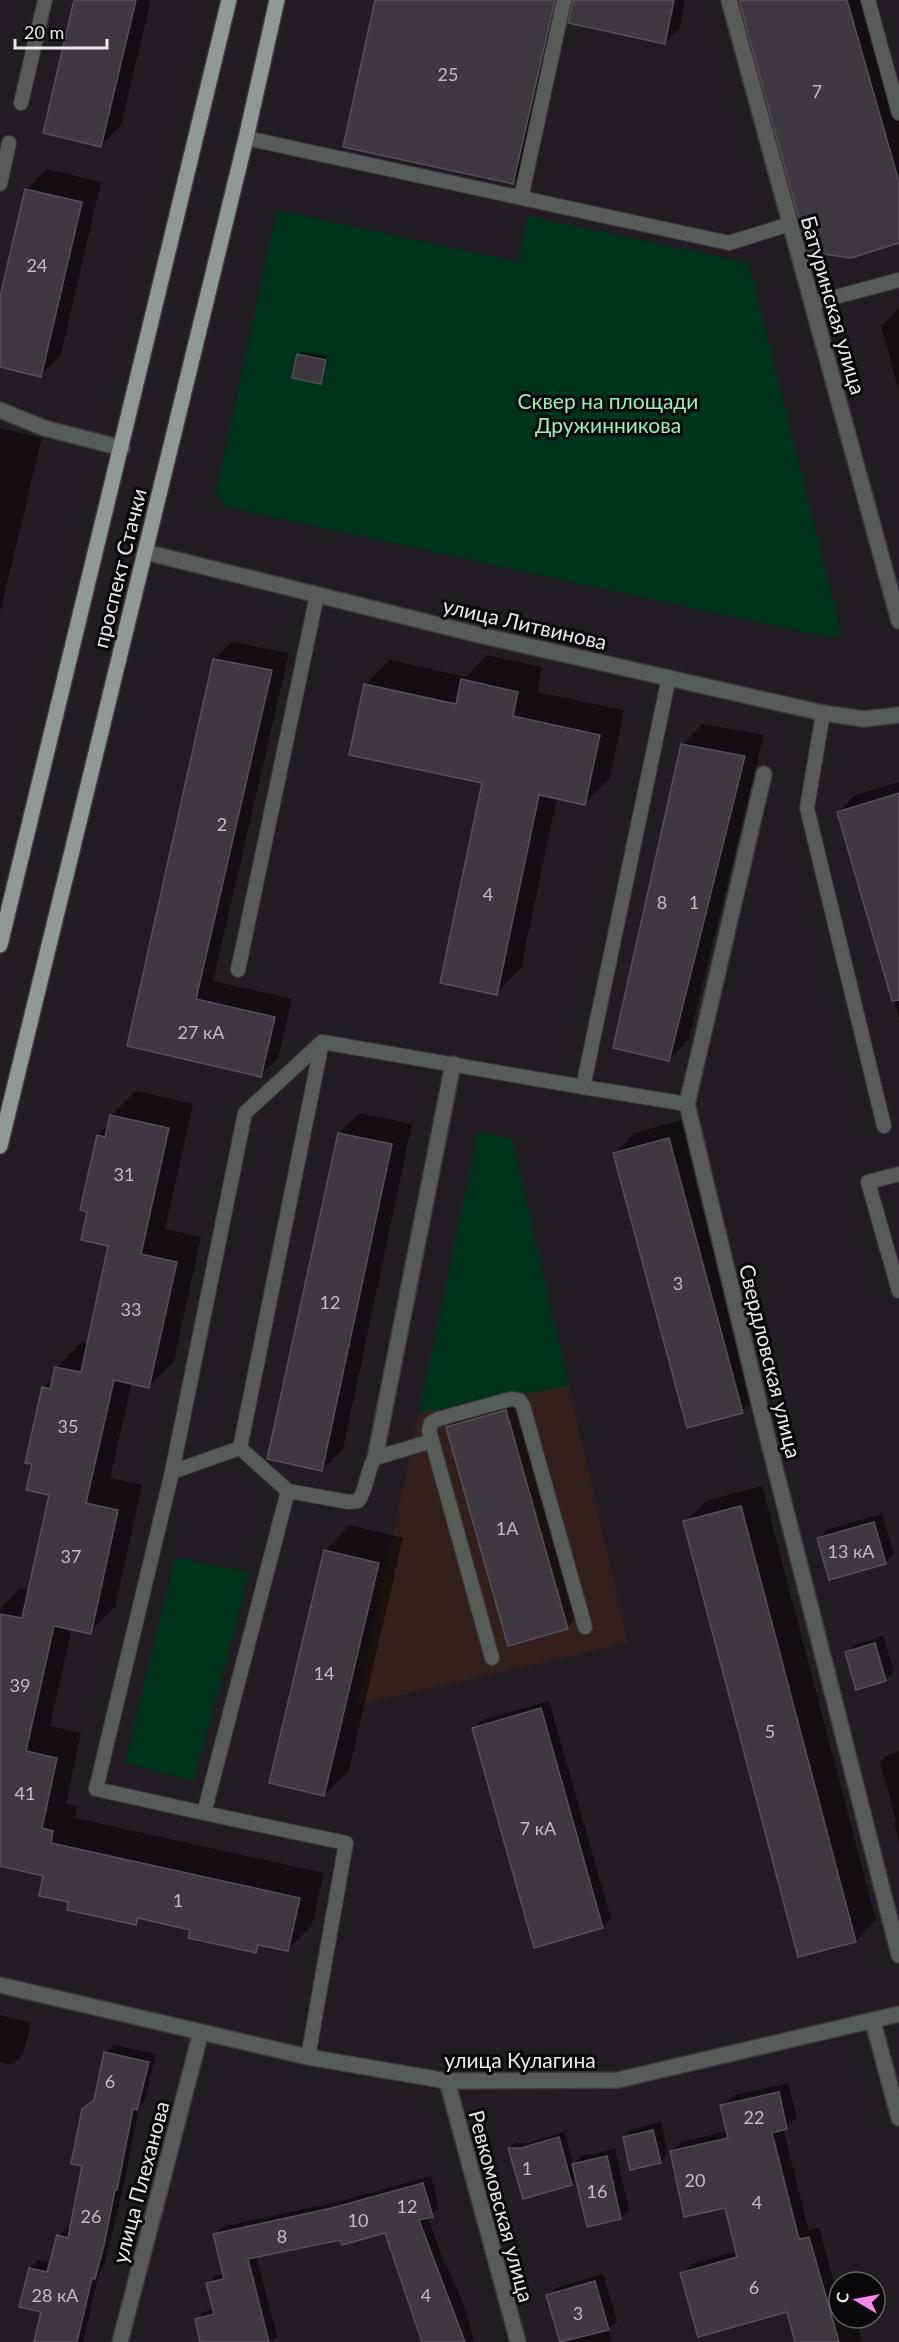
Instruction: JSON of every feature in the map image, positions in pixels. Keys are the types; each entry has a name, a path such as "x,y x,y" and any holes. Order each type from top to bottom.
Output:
{"main road":[{"name":"проспект Стачки","path":"0,945 229,0"},
{"name":"проспект Стачки","path":"0,1146 246,138 277,0"}],"street":[{"name":"Батуринская улица","path":"729,0 899,621"},
{"path":"0,410 44,428 122,448"},
{"name":"улица Литвинова","path":"145,552 475,634 823,713 864,719 899,715"},
{"name":"Свердловская улица","path":"764,774 687,1104 768,1440 899,1955"},
{"path":"375,1458 453,1064"},
{"name":"улица Кулагина","path":"0,1985 308,2056 447,2081 618,2080 873,2022 899,2014"},
{"path":"873,2022 899,2118"},
{"name":"улица Плеханова","path":"121,2340 201,2032"},
{"name":"Ревкомовская улица","path":"447,2081 518,2342"}],"lane":[{"path":"21,103 45,0"},
{"path":"521,198 564,0"},
{"path":"868,0 899,113"},
{"path":"246,138 729,243 790,224"},
{"path":"0,184 9,143"},
{"path":"813,303 899,280"},
{"path":"238,970 317,595"},
{"path":"583,1087 669,677"},
{"path":"823,713 807,808 884,1126"},
{"path":"322,1042 687,1104"},
{"path":"240,1448 322,1042"},
{"path":"308,2056 346,1843 96,1789 172,1472 245,1113 322,1042"},
{"path":"899,1174 868,1182 899,1292"},
{"path":"492,1658 429,1430 431,1423 438,1419 511,1399 519,1400 523,1406 585,1627"},
{"path":"240,1448 288,1491 349,1502 358,1501 365,1491 370,1464 375,1458 432,1441"},
{"path":"172,1472 240,1448"},
{"path":"204,1813 288,1491"}],"shaded area":[{"path":"478,1132 512,1138 628,1643 357,1705"}],"green space":[{"name":"Сквер на площади Дружинникова","path":"277,210 518,262 528,216 749,263 842,635 831,638 225,507 216,492"},
{"path":"478,1132 512,1138 569,1386 419,1413"},
{"path":"175,1557 250,1572 194,1781 125,1763"}],"building":[{"path":"74,0 136,0 101,147 43,133"},
{"path":"375,0 555,0 513,184 343,147"},
{"path":"573,0 674,0 665,44 568,23"},
{"path":"739,0 847,0 899,182 899,243 851,258 808,252"},
{"path":"25,189 82,202 41,377 0,367 0,297"},
{"path":"297,354 326,360 321,384 292,378"},
{"path":"213,659 272,670 196,999 275,1017 261,1077 127,1046"},
{"path":"461,679 518,692 513,716 600,735 585,805 539,795 497,995 440,983 482,783 349,755 364,684 456,704"},
{"path":"681,744 745,756 669,1061 613,1048"},
{"path":"899,793 899,1000 892,1001 837,812"},
{"path":"110,1115 169,1128 141,1254 177,1262 149,1388 114,1380 86,1503 118,1510 91,1634 54,1626 26,1751 57,1758 42,1828 53,1831 51,1843 300,1898 288,1951 258,1945 256,1953 188,1938 190,1930 138,1918 136,1925 67,1910 68,1902 39,1896 43,1876 0,1866 0,1614 22,1618 49,1495 26,1490 32,1464 25,1463 42,1387 50,1389 55,1367 81,1372 108,1246 81,1240 87,1212 80,1210 97,1135 105,1137"},
{"path":"338,1133 392,1144 322,1471 267,1459"},
{"path":"669,1138 743,1413 687,1428 613,1153"},
{"path":"506,1410 568,1629 508,1646 446,1427"},
{"path":"741,1506 856,1942 798,1957 683,1521"},
{"path":"874,1522 886,1564 829,1580 817,1538"},
{"path":"324,1550 379,1563 324,1796 269,1783"},
{"path":"875,1643 886,1681 856,1690 845,1652"},
{"path":"541,1708 603,1928 534,1948 472,1728"},
{"path":"104,2052 149,2062 137,2110 133,2109 104,2245 95,2279 92,2278 77,2342 34,2342 41,2312 19,2307 29,2268 47,2272 57,2235 68,2238 82,2166 71,2164 82,2109 94,2100"},
{"path":"779,2092 787,2129 772,2133 799,2239 809,2237 827,2300 827,2330 836,2330 839,2342 795,2342 787,2312 698,2337 680,2273 737,2257 725,2208 684,2217 670,2151 728,2138 720,2105"},
{"path":"653,2130 661,2163 630,2170 623,2137"},
{"path":"559,2137 572,2185 523,2199 508,2148 521,2148"},
{"path":"607,2156 621,2219 587,2227 572,2164"},
{"path":"423,2183 433,2217 419,2220 465,2342 422,2342 385,2233 342,2245 340,2240 248,2259 269,2342 200,2342 195,2319 214,2314 206,2283 224,2279 213,2234 332,2208"},
{"path":"595,2281 609,2330 560,2342 546,2295"}]}
